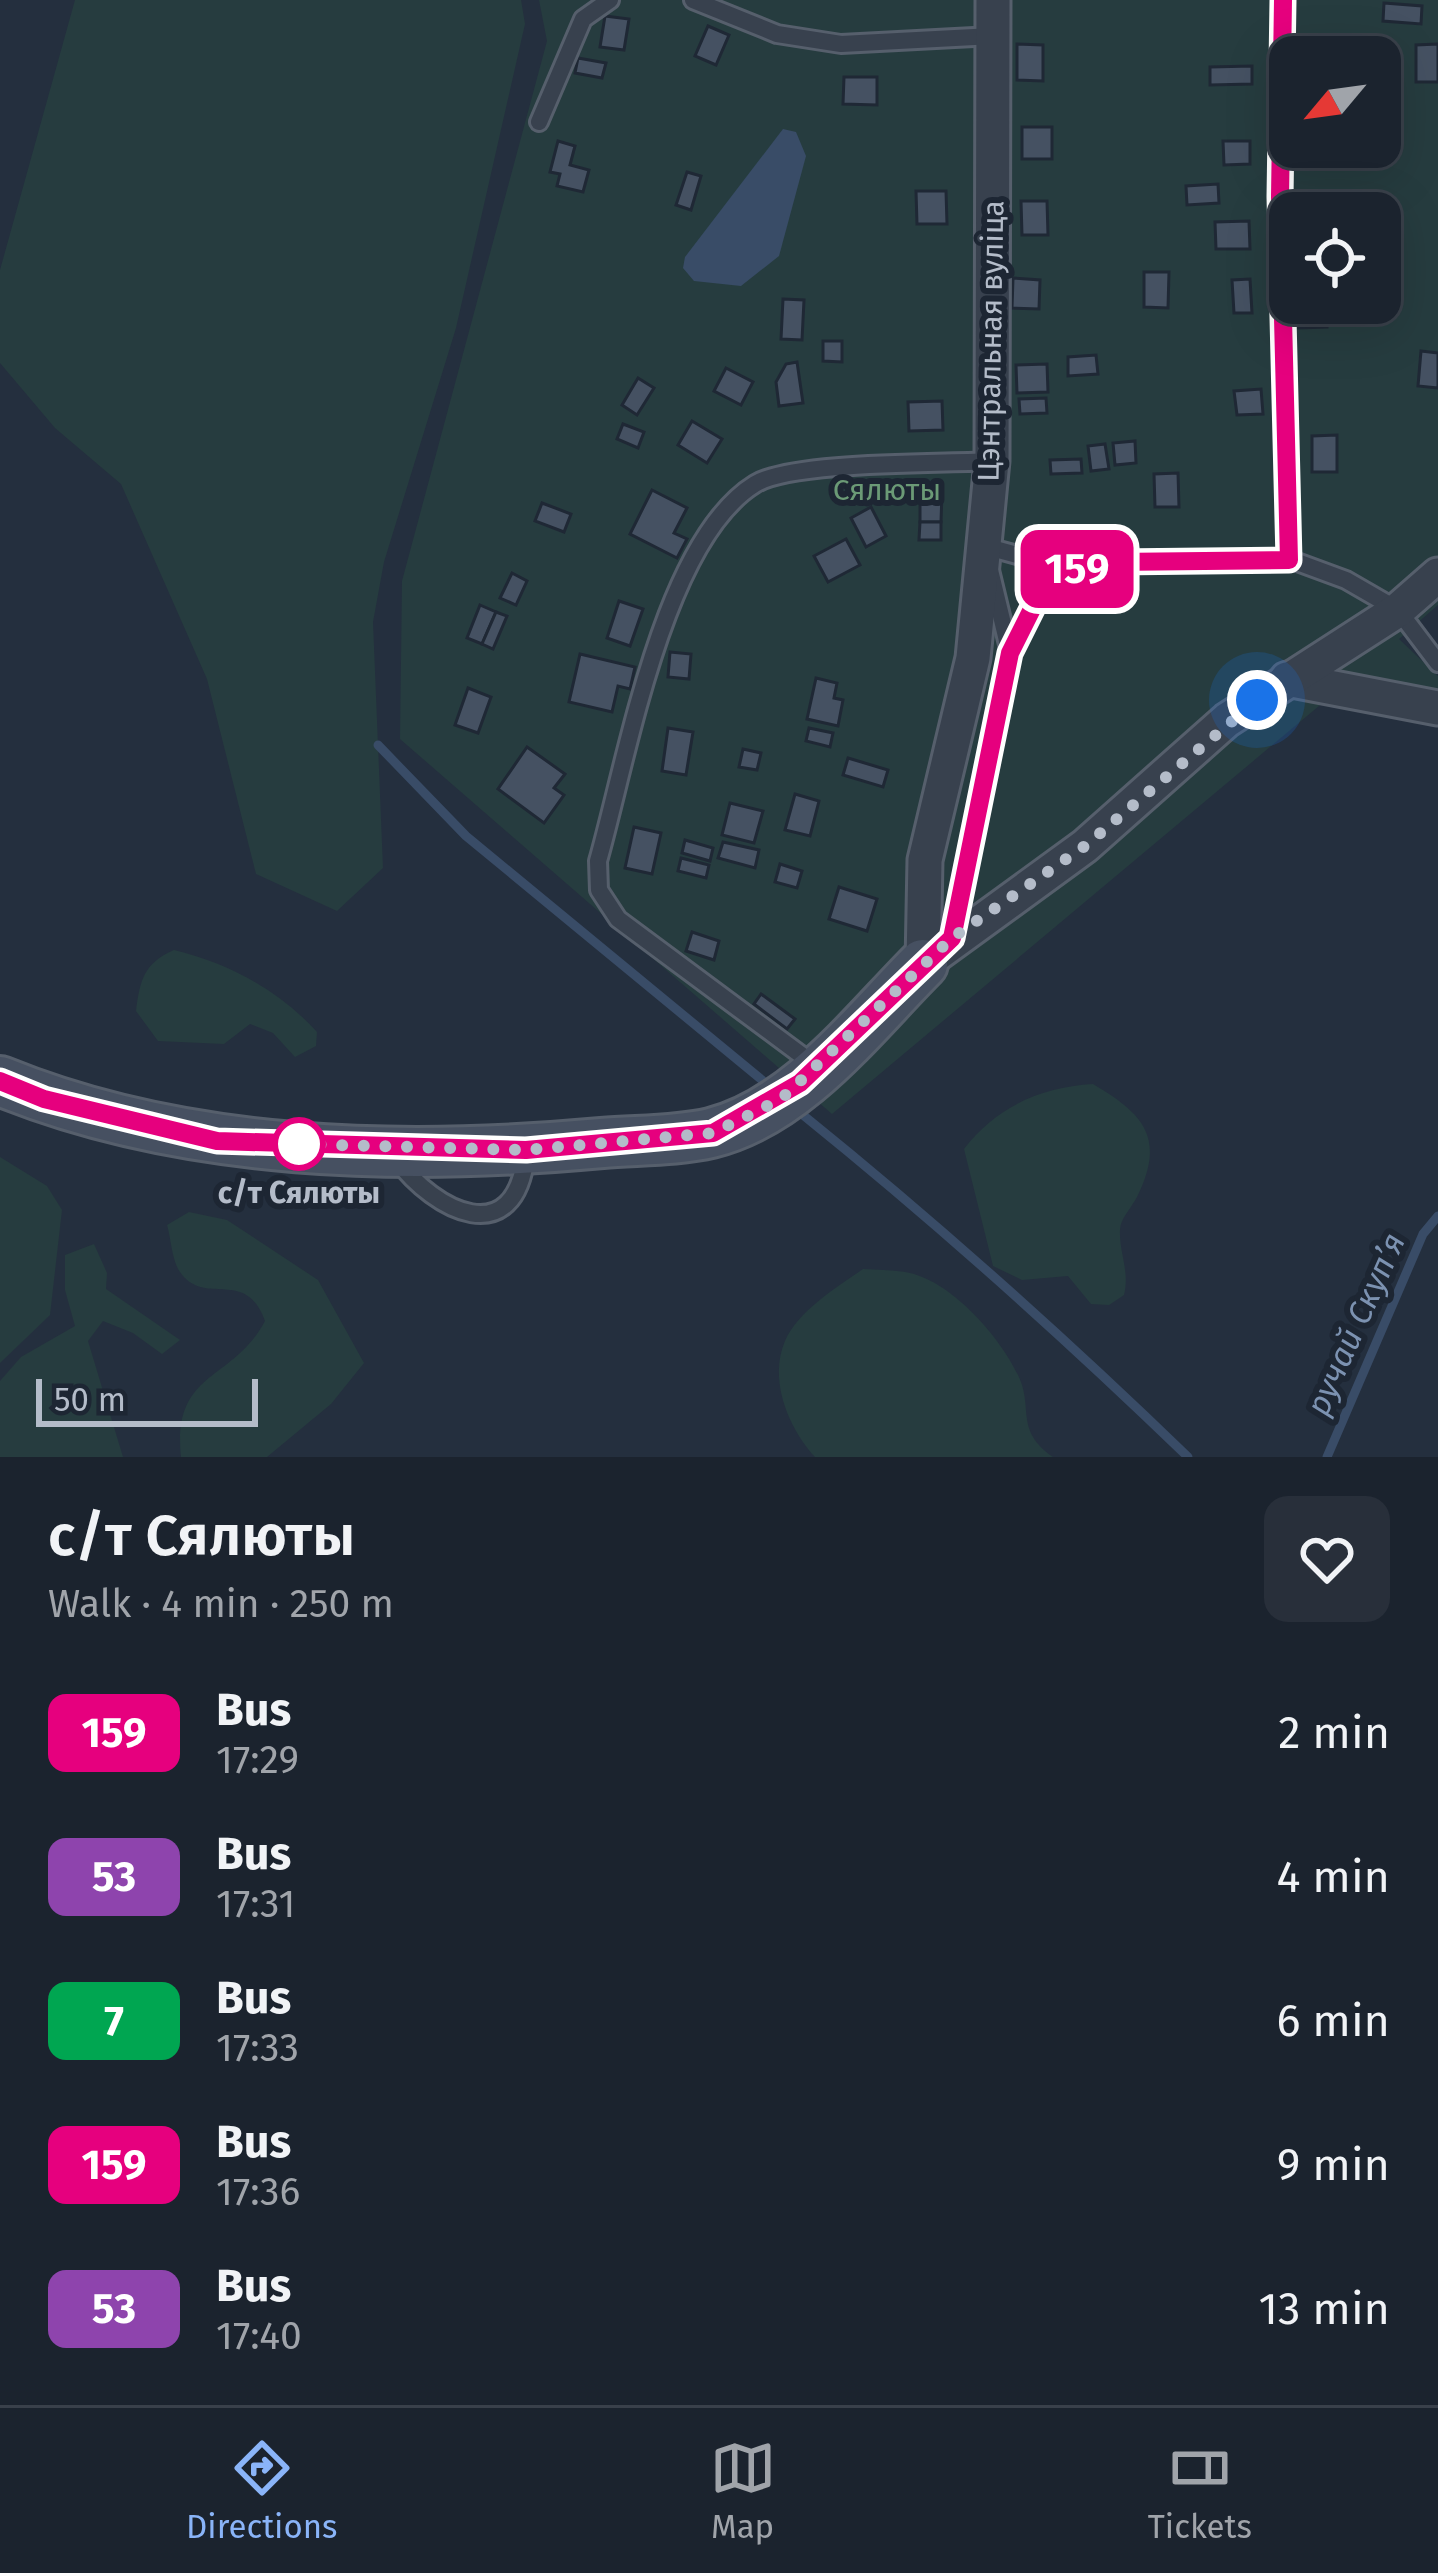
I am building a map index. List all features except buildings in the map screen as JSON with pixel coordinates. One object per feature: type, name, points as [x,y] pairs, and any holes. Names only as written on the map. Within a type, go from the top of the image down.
[{"type":"street","name":"Цэнтральная вуліца","points":[[938,951],[925,860],[974,658],[992,461],[994,0]]},
{"type":"street","points":[[0,1081],[44,1099],[217,1141],[526,1150],[713,1133],[781,1099],[938,951],[1085,846],[1227,720],[1398,610],[1438,575]]},
{"type":"street","points":[[1287,679],[1438,708]]},
{"type":"lane","points":[[539,122],[583,19],[610,0]]},
{"type":"lane","points":[[692,0],[777,34],[841,44],[993,36]]},
{"type":"lane","points":[[1283,0],[1280,197],[1289,560]]},
{"type":"lane","points":[[819,1068],[618,920],[599,890],[598,861],[669,609],[692,554],[756,483],[796,472],[992,461]]},
{"type":"lane","points":[[1010,653],[984,546],[1072,570],[1114,562],[1289,560],[1346,580],[1398,610],[1438,663]]},
{"type":"lane","points":[[938,951],[1010,653],[1034,605],[1072,570]]},
{"type":"lane","points":[[388,1148],[418,1189],[454,1213],[484,1214],[507,1204],[522,1186],[526,1150]]},
{"type":"green space","points":[[75,0],[521,0],[525,24],[456,328],[384,562],[373,622],[383,868],[337,911],[256,874],[207,679],[121,484],[55,428],[0,363],[0,270]]},
{"type":"green space","name":"Сялюты","points":[[539,0],[1438,0],[1438,605],[1399,639],[1438,676],[1438,702],[1350,680],[832,1114],[400,739],[402,581],[547,41]]},
{"type":"green space","points":[[174,950],[214,962],[269,991],[317,1032],[316,1046],[295,1057],[273,1033],[250,1024],[224,1044],[158,1041],[136,1011],[150,967]]},
{"type":"green space","points":[[1093,1084],[1137,1117],[1149,1143],[1146,1176],[1121,1226],[1124,1295],[1109,1305],[1091,1304],[1068,1276],[1022,1280],[993,1266],[964,1149],[990,1122],[1021,1102]]},
{"type":"green space","points":[[0,1157],[47,1186],[62,1210],[50,1315],[0,1363]]},
{"type":"green space","points":[[189,1212],[227,1220],[318,1280],[364,1363],[331,1404],[267,1457],[181,1457],[181,1429],[195,1392],[252,1341],[265,1321],[247,1295],[201,1287],[180,1272],[167,1225]]},
{"type":"green space","points":[[94,1244],[107,1273],[106,1289],[180,1340],[162,1354],[133,1333],[103,1321],[88,1341],[123,1457],[0,1457],[0,1381],[21,1357],[75,1326],[65,1290],[65,1255]]},
{"type":"green space","points":[[863,1269],[905,1272],[926,1279],[973,1314],[1010,1360],[1022,1387],[1029,1428],[1053,1457],[815,1457],[797,1433],[784,1403],[780,1356],[799,1320]]},
{"type":"water","points":[[783,129],[796,132],[806,156],[779,256],[741,286],[694,281],[683,268],[685,257]]},
{"type":"waterway","points":[[378,745],[466,836],[762,1080]]},
{"type":"waterway","points":[[803,1115],[1000,1282],[1188,1457]]},
{"type":"waterway","name":"ручай Скупʼя","points":[[1327,1457],[1423,1234],[1438,1216]]},
{"type":"bus line","name":"159","points":[[0,1081],[44,1099],[217,1141],[526,1150],[713,1133],[781,1099],[819,1068],[952,938],[1010,653],[1034,605],[1072,570],[1114,562],[1289,560],[1280,197],[1279,8],[1283,0]]},
{"type":"place","name":"с/т Сялюты","points":[[299,1144]]},
{"type":"route","points":[[299,1144],[526,1150],[713,1133],[781,1099],[952,938],[1085,846],[1227,720],[1257,700]]}]
